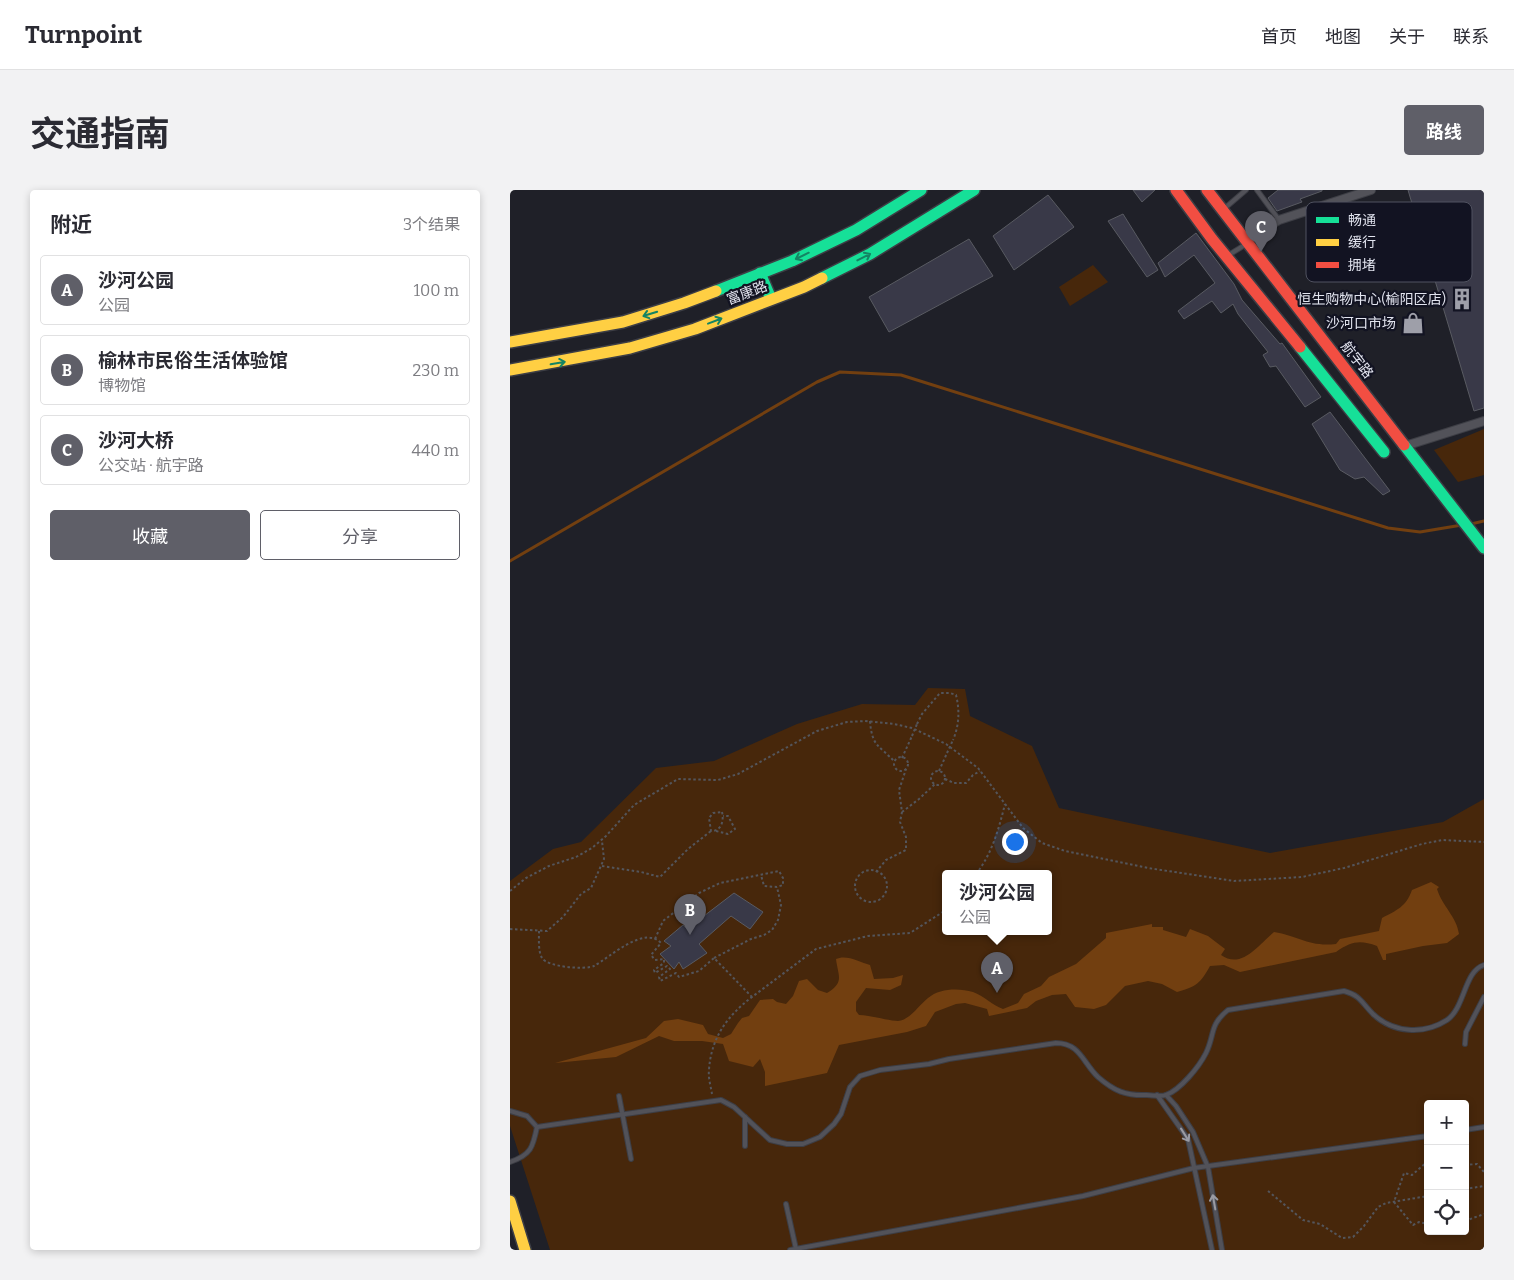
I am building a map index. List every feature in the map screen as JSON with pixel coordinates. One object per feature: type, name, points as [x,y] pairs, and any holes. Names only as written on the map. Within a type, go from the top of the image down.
[{"type":"main road","name":"富康路","points":[[510,342],[623,322],[684,303],[792,261],[856,230],[921,190]]},
{"type":"main road","name":"富康路","points":[[510,370],[630,348],[695,329],[804,287],[870,254],[974,190]]},
{"type":"main road","points":[[1176,190],[1226,256],[1384,452]]},
{"type":"main road","name":"航宇路","points":[[1207,190],[1484,548]]},
{"type":"main road","points":[[760,273],[772,299]]},
{"type":"main road","points":[[510,1201],[524,1250]]},
{"type":"street","points":[[1335,202],[1371,190]]},
{"type":"street","points":[[1264,229],[1280,220],[1306,211]]},
{"type":"street","points":[[1405,446],[1484,421]]},
{"type":"lane","points":[[1222,210],[1246,190]]},
{"type":"lane","points":[[1257,190],[1280,220]]},
{"type":"lane","points":[[1226,256],[1248,243],[1264,229]]},
{"type":"lane","points":[[537,1126],[721,1100],[734,1107],[770,1140],[787,1144],[803,1144],[820,1137],[834,1124],[840,1114],[850,1087],[860,1076],[880,1070],[1056,1043],[1065,1043],[1074,1048],[1097,1076],[1114,1089],[1130,1096],[1166,1095],[1192,1073],[1206,1053],[1219,1017],[1228,1010],[1344,991],[1356,995],[1374,1015],[1389,1026],[1402,1030],[1429,1029],[1449,1019],[1460,1003],[1473,972],[1484,964]]},
{"type":"lane","points":[[1465,1044],[1466,1032],[1484,997]]},
{"type":"lane","points":[[1157,1095],[1188,1139],[1212,1250]]},
{"type":"lane","points":[[1166,1095],[1193,1132],[1208,1167],[1222,1250]]},
{"type":"lane","points":[[619,1096],[631,1159]]},
{"type":"lane","points":[[510,1111],[527,1116],[537,1126]]},
{"type":"lane","points":[[745,1117],[745,1146]]},
{"type":"lane","points":[[510,1162],[520,1159],[528,1153],[535,1138],[537,1126]]},
{"type":"lane","points":[[1469,1129],[1484,1127]]},
{"type":"lane","points":[[790,1250],[1083,1196],[1194,1168],[1326,1148],[1424,1136]]},
{"type":"lane","points":[[786,1204],[796,1249]]},
{"type":"path","points":[[895,762],[902,758],[922,714],[940,693],[950,693],[956,696],[959,704],[958,728],[939,771],[934,772],[932,776],[934,784]]},
{"type":"path","points":[[870,721],[871,736],[876,744],[895,762],[895,767],[898,770],[906,769]]},
{"type":"path","points":[[510,891],[526,878],[550,866],[576,857],[592,848],[602,840],[634,805],[678,779],[718,780],[738,774],[817,731],[847,722],[870,721],[894,724],[912,728],[946,744],[980,771],[1023,828],[1042,843],[1065,851],[1148,868],[1234,881],[1302,877],[1344,868],[1422,844],[1442,840],[1484,842]]},
{"type":"path","points":[[876,872],[886,860],[906,850],[906,837],[900,822],[902,812],[899,790],[908,765],[907,761],[902,758]]},
{"type":"path","points":[[939,771],[943,773],[945,779],[954,783],[966,782],[980,771]]},
{"type":"path","points":[[902,812],[934,784],[941,784],[945,779]]},
{"type":"path","points":[[979,870],[986,862],[1005,804]]},
{"type":"path","points":[[711,831],[709,818],[713,813],[722,812],[724,820],[715,831]]},
{"type":"path","points":[[602,866],[660,877],[688,849],[711,831],[728,834],[735,829],[728,816],[723,816]]},
{"type":"path","points":[[510,928],[547,931],[563,917],[581,894],[592,888],[604,860],[602,840]]},
{"type":"path","points":[[655,939],[663,921],[699,893],[720,884],[779,871],[784,878],[784,885],[776,887],[764,886],[761,875]]},
{"type":"path","points":[[866,871],[876,872],[884,878],[887,888],[879,900],[864,901],[856,893],[855,883],[857,878],[866,871]]},
{"type":"path","points":[[539,931],[542,958],[547,962],[574,969],[588,969],[635,940],[655,939],[662,944],[650,955],[655,960],[664,959],[664,962],[654,970],[655,973],[667,966],[670,969],[659,977],[660,981],[676,973],[679,977],[699,971],[714,958],[751,938],[764,935],[772,930],[778,920],[781,906],[776,887]]},
{"type":"path","points":[[714,1102],[708,1072],[714,1044],[719,1030],[742,1005],[816,949],[868,936],[910,933],[942,913]]},
{"type":"path","points":[[714,958],[752,997]]},
{"type":"path","points":[[1469,1164],[1477,1164],[1484,1172]]},
{"type":"path","points":[[1394,1202],[1404,1172],[1412,1175],[1424,1165]]},
{"type":"path","points":[[1469,1188],[1484,1186]]},
{"type":"path","points":[[1268,1191],[1303,1220],[1320,1224],[1342,1238],[1353,1237],[1378,1207],[1424,1197]]},
{"type":"path","points":[[1394,1202],[1413,1225],[1419,1222],[1424,1223]]},
{"type":"path","points":[[1469,1220],[1484,1214]]},
{"type":"shaded area","points":[[1093,265],[1108,282],[1070,306],[1059,287]]},
{"type":"shaded area","points":[[1484,429],[1484,475],[1458,482],[1434,450]]},
{"type":"shaded area","points":[[928,688],[965,689],[970,716],[1032,746],[1059,808],[1270,853],[1443,822],[1484,799],[1484,1250],[550,1250],[510,1126],[510,881],[553,849],[581,842],[656,768],[714,761],[797,724],[862,704],[915,705]]},
{"type":"shaded area","points":[[1431,882],[1439,887],[1437,889],[1439,895],[1455,922],[1459,934],[1447,943],[1386,954],[1386,960],[1383,960],[1377,946],[1361,942],[1336,952],[1240,972],[1224,965],[1210,966],[1197,984],[1177,992],[1162,984],[1148,981],[1125,986],[1106,1005],[1094,1009],[1075,1007],[1066,994],[1052,995],[1036,1001],[1027,1008],[989,1016],[987,1009],[965,1003],[956,1004],[935,1012],[926,1026],[907,1032],[839,1045],[827,1073],[765,1086],[765,1072],[760,1059],[753,1067],[729,1061],[723,1044],[702,1041],[674,1041],[659,1036],[616,1057],[555,1063],[646,1038],[664,1021],[678,1019],[703,1025],[708,1034],[723,1038],[731,1034],[742,1018],[749,1016],[760,1000],[773,999],[786,1004],[793,996],[799,981],[807,979],[818,990],[827,993],[833,989],[839,978],[836,959],[844,957],[870,965],[874,979],[893,978],[903,975],[901,985],[890,990],[866,988],[856,1002],[856,1011],[859,1015],[894,1021],[902,1020],[933,995],[950,990],[973,992],[1003,1009],[1018,1003],[1024,994],[1041,986],[1049,977],[1076,964],[1106,938],[1106,933],[1152,924],[1152,927],[1163,927],[1163,930],[1186,937],[1190,929],[1208,936],[1225,949],[1221,955],[1229,959],[1236,959],[1250,954],[1274,932],[1311,943],[1336,944],[1340,939],[1379,931],[1382,918],[1404,904],[1412,890]]},
{"type":"building","points":[[1133,190],[1155,190],[1142,202]]},
{"type":"building","points":[[1278,190],[1322,191],[1300,199],[1302,202],[1277,211],[1268,198]]},
{"type":"building","points":[[1408,190],[1484,190],[1484,408],[1474,411],[1435,282],[1472,282],[1472,202],[1412,202]]},
{"type":"building","points":[[1048,195],[1074,227],[1014,270],[993,236]]},
{"type":"building","points":[[1123,214],[1158,270],[1147,277],[1108,221]]},
{"type":"building","points":[[1196,233],[1234,284],[1242,300],[1280,344],[1282,343],[1321,397],[1305,407],[1276,366],[1270,367],[1263,355],[1268,352],[1238,314],[1233,304],[1221,313],[1212,301],[1184,319],[1178,311],[1215,283],[1194,255],[1165,277],[1158,263]]},
{"type":"building","points":[[969,239],[993,276],[889,332],[869,297]]},
{"type":"building","points":[[1330,412],[1390,491],[1383,495],[1364,477],[1355,479],[1340,470],[1312,424]]},
{"type":"building","points":[[734,893],[763,912],[750,929],[731,916],[699,944],[707,953],[683,969],[679,962],[674,969],[660,954],[671,946],[664,941],[683,925],[687,929]]},
{"type":"waterway","points":[[510,561],[817,382],[840,372],[901,375],[1388,528],[1420,532],[1462,525]]},
{"type":"waterway","points":[[1471,524],[1484,521]]},
{"type":"traffic: fast","points":[[716,291],[792,261],[856,230],[921,190]]},
{"type":"traffic: fast","points":[[822,278],[870,254],[974,190]]},
{"type":"traffic: fast","points":[[760,273],[771,299]]},
{"type":"traffic: fast","points":[[1300,347],[1384,452]]},
{"type":"traffic: fast","points":[[1404,445],[1484,548]]},
{"type":"traffic: slow","points":[[510,370],[630,348],[695,329],[804,287],[822,278]]},
{"type":"traffic: slow","points":[[510,342],[623,322],[716,291]]},
{"type":"traffic: slow","points":[[510,1201],[525,1250]]},
{"type":"traffic: jam","points":[[1176,190],[1212,239],[1300,347]]},
{"type":"traffic: jam","points":[[1207,190],[1404,445]]},
{"type":"place","name":"沙河大桥","points":[[1261,252]]},
{"type":"place","name":"恒生购物中心(榆阳区店)","points":[[1462,299]]},
{"type":"place","name":"沙河口市场","points":[[1413,323]]},
{"type":"place","name":"榆林市民俗生活体验馆","points":[[690,935]]},
{"type":"place","name":"沙河公园","points":[[997,993]]}]
